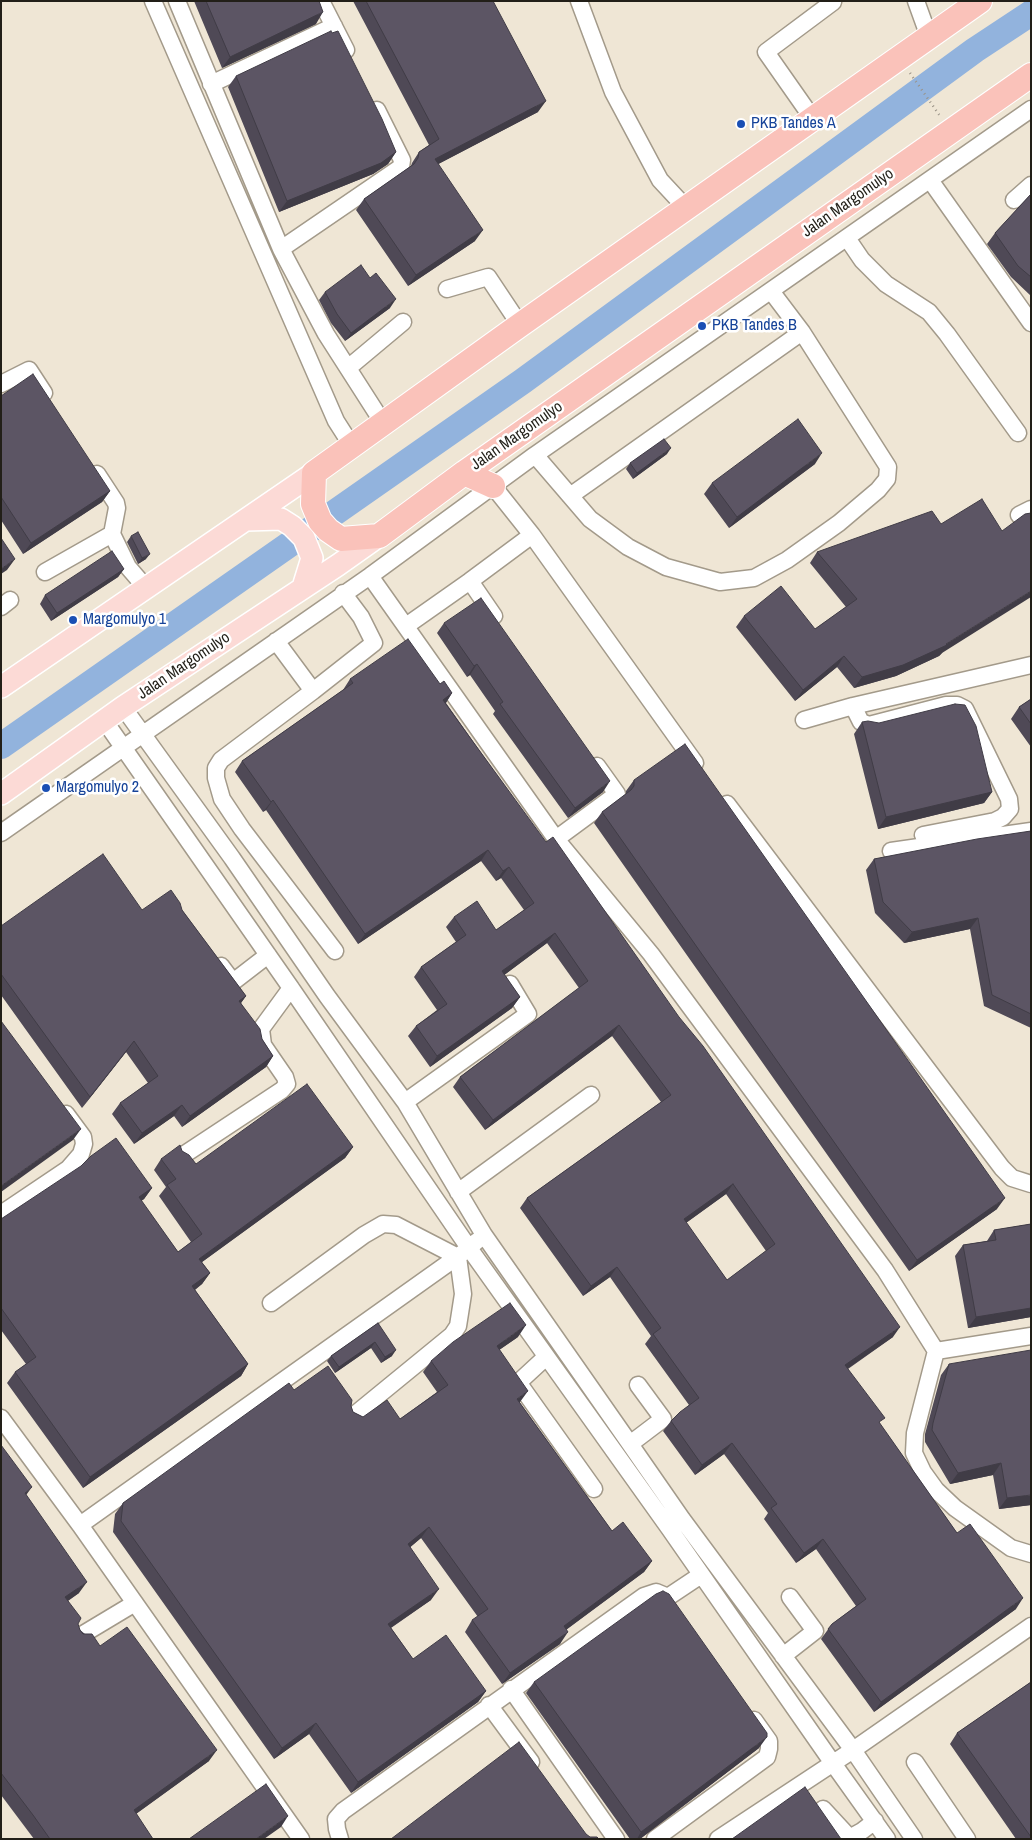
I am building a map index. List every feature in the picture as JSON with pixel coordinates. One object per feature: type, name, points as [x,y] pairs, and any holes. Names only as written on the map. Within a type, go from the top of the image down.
[{"type":"highway","points":[[378,536],[341,539],[328,530],[320,521],[313,504],[314,473],[520,325],[980,1]]},
{"type":"highway","name":"Jalan Margomulyo","points":[[378,536],[464,473],[1031,75]]},
{"type":"highway","points":[[464,473],[493,486]]},
{"type":"main road","points":[[1,687],[147,589],[314,473]]},
{"type":"main road","points":[[246,520],[281,519],[292,526],[304,538],[312,558],[303,587]]},
{"type":"main road","name":"Jalan Margomulyo","points":[[1,794],[104,720],[378,536]]},
{"type":"lane","points":[[153,1],[336,421],[352,446]]},
{"type":"lane","points":[[176,1],[281,249],[326,334],[383,423]]},
{"type":"lane","points":[[321,1],[355,68]]},
{"type":"lane","points":[[580,1],[613,92],[660,180],[687,209]]},
{"type":"lane","points":[[916,1],[929,37]]},
{"type":"lane","points":[[813,119],[766,52],[833,2]]},
{"type":"lane","points":[[211,84],[334,26]]},
{"type":"lane","points":[[281,249],[402,167],[402,160],[368,93]]},
{"type":"lane","points":[[1,833],[370,576],[535,455],[1031,108]]},
{"type":"lane","points":[[930,180],[1031,323]]},
{"type":"lane","points":[[1014,200],[1031,185]]},
{"type":"lane","points":[[847,238],[862,260],[886,284],[929,312],[1018,433]]},
{"type":"lane","points":[[447,289],[488,277],[520,325]]},
{"type":"lane","points":[[535,455],[590,519],[621,542],[666,567],[720,582],[754,578],[787,560],[839,523],[878,490],[887,478],[888,467],[802,332],[771,291]]},
{"type":"lane","points":[[348,368],[403,322]]},
{"type":"lane","points":[[570,496],[802,332]]},
{"type":"lane","points":[[1,384],[29,370],[51,403]]},
{"type":"lane","points":[[89,461],[116,503],[117,508],[112,534],[128,567],[147,589]]},
{"type":"lane","points":[[493,486],[532,535],[702,772]]},
{"type":"lane","points":[[45,572],[112,534]]},
{"type":"lane","points":[[406,626],[532,535]]},
{"type":"lane","points":[[370,576],[556,839],[651,954],[885,1270],[936,1351],[915,1433],[914,1453],[923,1472],[936,1490],[955,1508],[1011,1548],[1031,1554]]},
{"type":"lane","points":[[470,581],[504,630]]},
{"type":"lane","points":[[335,951],[222,799],[216,778],[216,768],[220,760],[374,644],[361,617],[343,594]]},
{"type":"lane","points":[[276,641],[313,691]]},
{"type":"lane","points":[[804,720],[853,706],[1031,665]]},
{"type":"lane","points":[[853,706],[861,722],[869,725],[946,705],[957,705],[964,709],[1009,800],[1010,809],[1003,817],[995,821],[923,835]]},
{"type":"lane","points":[[123,707],[327,996],[405,1102],[484,1235],[630,1444],[676,1523],[701,1575],[887,1839]]},
{"type":"lane","points":[[104,720],[291,988],[463,1252],[783,1656],[853,1750],[914,1839]]},
{"type":"lane","points":[[556,839],[617,794],[589,753]]},
{"type":"lane","points":[[720,796],[1002,1168],[1012,1178],[1031,1184]]},
{"type":"lane","points":[[891,851],[1031,831]]},
{"type":"lane","points":[[246,879],[268,863]]},
{"type":"lane","points":[[210,952],[233,982],[268,955]]},
{"type":"lane","points":[[405,1102],[528,1014],[510,984]]},
{"type":"lane","points":[[182,1156],[282,1090],[287,1084],[286,1077],[263,1045],[261,1029],[291,988]]},
{"type":"lane","points":[[458,1192],[591,1095]]},
{"type":"lane","points":[[1,1214],[68,1169],[81,1154],[84,1144],[82,1136],[59,1105]]},
{"type":"lane","points":[[271,1303],[364,1235],[383,1224],[396,1225],[463,1252]]},
{"type":"lane","points":[[80,1525],[463,1252],[484,1235]]},
{"type":"lane","points":[[353,1416],[452,1335],[458,1326],[463,1294],[463,1252]]},
{"type":"lane","points":[[936,1351],[1031,1336]]},
{"type":"lane","points":[[546,1357],[520,1381],[520,1385],[594,1489]]},
{"type":"lane","points":[[630,1444],[663,1419],[638,1385]]},
{"type":"lane","points":[[1,1418],[80,1525],[301,1839]]},
{"type":"lane","points":[[668,1597],[701,1575]]},
{"type":"lane","points":[[340,1839],[336,1819],[342,1811],[644,1596],[656,1592],[668,1597],[679,1613]]},
{"type":"lane","points":[[783,1656],[815,1631],[790,1598]]},
{"type":"lane","points":[[80,1636],[135,1603]]},
{"type":"lane","points":[[718,1839],[832,1762],[853,1750],[1031,1626]]},
{"type":"lane","points":[[512,1689],[616,1839]]},
{"type":"lane","points":[[490,1705],[540,1776]]},
{"type":"lane","points":[[656,1839],[767,1757],[769,1740],[746,1709]]},
{"type":"lane","points":[[915,1762],[967,1839]]},
{"type":"lane","points":[[823,1809],[851,1837],[875,1821]]},
{"type":"path","points":[[917,83],[934,108]]},
{"type":"building","points":[[206,1],[319,1],[323,12],[230,57]]},
{"type":"building","points":[[366,1],[493,1],[546,101],[435,159],[483,230],[416,275],[364,199],[414,164],[419,152],[439,139]]},
{"type":"building","points":[[331,31],[332,33],[338,31],[382,119],[396,152],[381,163],[287,201],[236,76]]},
{"type":"building","points":[[1031,194],[1031,277],[1018,266],[995,233]]},
{"type":"building","points":[[361,265],[370,278],[376,273],[396,299],[351,333],[337,314],[325,292]]},
{"type":"building","points":[[33,374],[110,491],[31,543],[1,497],[1,396]]},
{"type":"building","points":[[798,419],[822,453],[737,517],[712,483]]},
{"type":"building","points":[[664,439],[671,448],[637,473],[630,463]]},
{"type":"building","points":[[982,499],[1002,531],[1025,514],[1031,513],[1031,591],[947,645],[903,665],[862,677],[844,656],[803,690],[744,616],[781,586],[815,629],[857,599],[817,552],[932,511],[941,524]]},
{"type":"building","points":[[138,532],[150,554],[142,558],[131,536]]},
{"type":"building","points":[[1,538],[15,559],[1,569]]},
{"type":"building","points":[[112,551],[124,569],[57,613],[45,595]]},
{"type":"building","points":[[481,598],[610,781],[575,808],[500,704],[503,702],[477,664],[474,666],[444,623]]},
{"type":"building","points":[[408,639],[440,684],[444,681],[452,693],[443,700],[546,842],[553,837],[679,1017],[703,1046],[900,1327],[845,1365],[885,1418],[879,1422],[957,1533],[970,1524],[1023,1598],[881,1702],[828,1629],[866,1599],[823,1539],[804,1553],[771,1508],[777,1504],[732,1443],[702,1465],[671,1421],[699,1398],[653,1334],[661,1328],[617,1267],[591,1286],[527,1198],[671,1095],[619,1025],[493,1120],[460,1077],[588,981],[555,933],[502,971],[520,997],[437,1056],[416,1026],[447,1004],[421,967],[466,935],[454,917],[477,901],[496,930],[534,903],[509,867],[503,871],[488,850],[365,934],[273,800],[271,802],[242,761],[353,683],[350,679]],"holes":[[[733,1184],[775,1244],[727,1280],[684,1219]]]},
{"type":"building","points":[[1031,699],[1031,724],[1019,707]]},
{"type":"building","points":[[955,704],[965,705],[976,726],[992,792],[886,817],[862,722],[879,723]]},
{"type":"building","points":[[685,744],[1005,1198],[917,1260],[602,812],[631,790],[634,786],[634,780]]},
{"type":"building","points":[[1031,831],[1031,1014],[992,995],[978,918],[912,932],[883,902],[874,859],[977,839]]},
{"type":"building","points":[[103,854],[142,910],[171,890],[180,903],[182,910],[246,996],[239,1001],[260,1029],[262,1039],[273,1056],[190,1116],[182,1105],[142,1133],[120,1103],[158,1076],[134,1041],[90,1097],[1,974],[1,926]]},
{"type":"building","points":[[1,1021],[81,1129],[1,1186]]},
{"type":"building","points":[[307,1084],[353,1147],[199,1259],[210,1273],[192,1286],[248,1364],[90,1477],[15,1372],[36,1357],[1,1308],[1,1219],[81,1166],[91,1156],[116,1138],[152,1188],[139,1197],[178,1252],[202,1234],[167,1185],[176,1179],[161,1159],[180,1145],[182,1151],[189,1155],[196,1164]]},
{"type":"building","points":[[1031,1224],[1031,1308],[976,1317],[963,1245],[996,1240],[994,1230]]},
{"type":"building","points":[[510,1303],[526,1325],[497,1346],[528,1391],[517,1399],[612,1531],[623,1522],[652,1561],[564,1626],[568,1632],[510,1673],[472,1620],[488,1609],[429,1527],[408,1544],[439,1589],[388,1624],[413,1659],[446,1635],[486,1691],[358,1782],[316,1723],[282,1748],[121,1521],[123,1503],[289,1383],[294,1390],[328,1366],[352,1400],[353,1412],[363,1417],[387,1400],[400,1419],[448,1385],[431,1361],[453,1342]]},
{"type":"building","points":[[378,1323],[396,1350],[385,1357],[375,1342],[339,1367],[331,1356]]},
{"type":"building","points":[[1031,1350],[1031,1495],[1007,1498],[1001,1463],[958,1473],[932,1430],[933,1423],[949,1364]]},
{"type":"building","points":[[1,1445],[32,1487],[25,1493],[87,1582],[65,1597],[81,1618],[78,1624],[80,1630],[83,1634],[92,1634],[100,1646],[127,1627],[217,1750],[134,1810],[153,1839],[50,1839],[1,1773]]},
{"type":"building","points":[[663,1591],[669,1594],[767,1733],[767,1737],[641,1832],[534,1682],[656,1594]]},
{"type":"building","points":[[1031,1682],[1031,1837],[957,1733]]},
{"type":"building","points":[[519,1742],[586,1834],[599,1839],[391,1839]]},
{"type":"building","points":[[266,1784],[288,1816],[256,1839],[189,1839]]},
{"type":"building","points":[[805,1787],[841,1839],[732,1839]]},
{"type":"waterway","points":[[1,746],[523,381],[975,50],[1031,13]]},
{"type":"place","name":"PKB Tandes A","points":[[741,124]]},
{"type":"place","name":"PKB Tandes B","points":[[702,326]]},
{"type":"place","name":"Margomulyo 1","points":[[73,620]]},
{"type":"place","name":"Margomulyo 2","points":[[46,788]]}]
